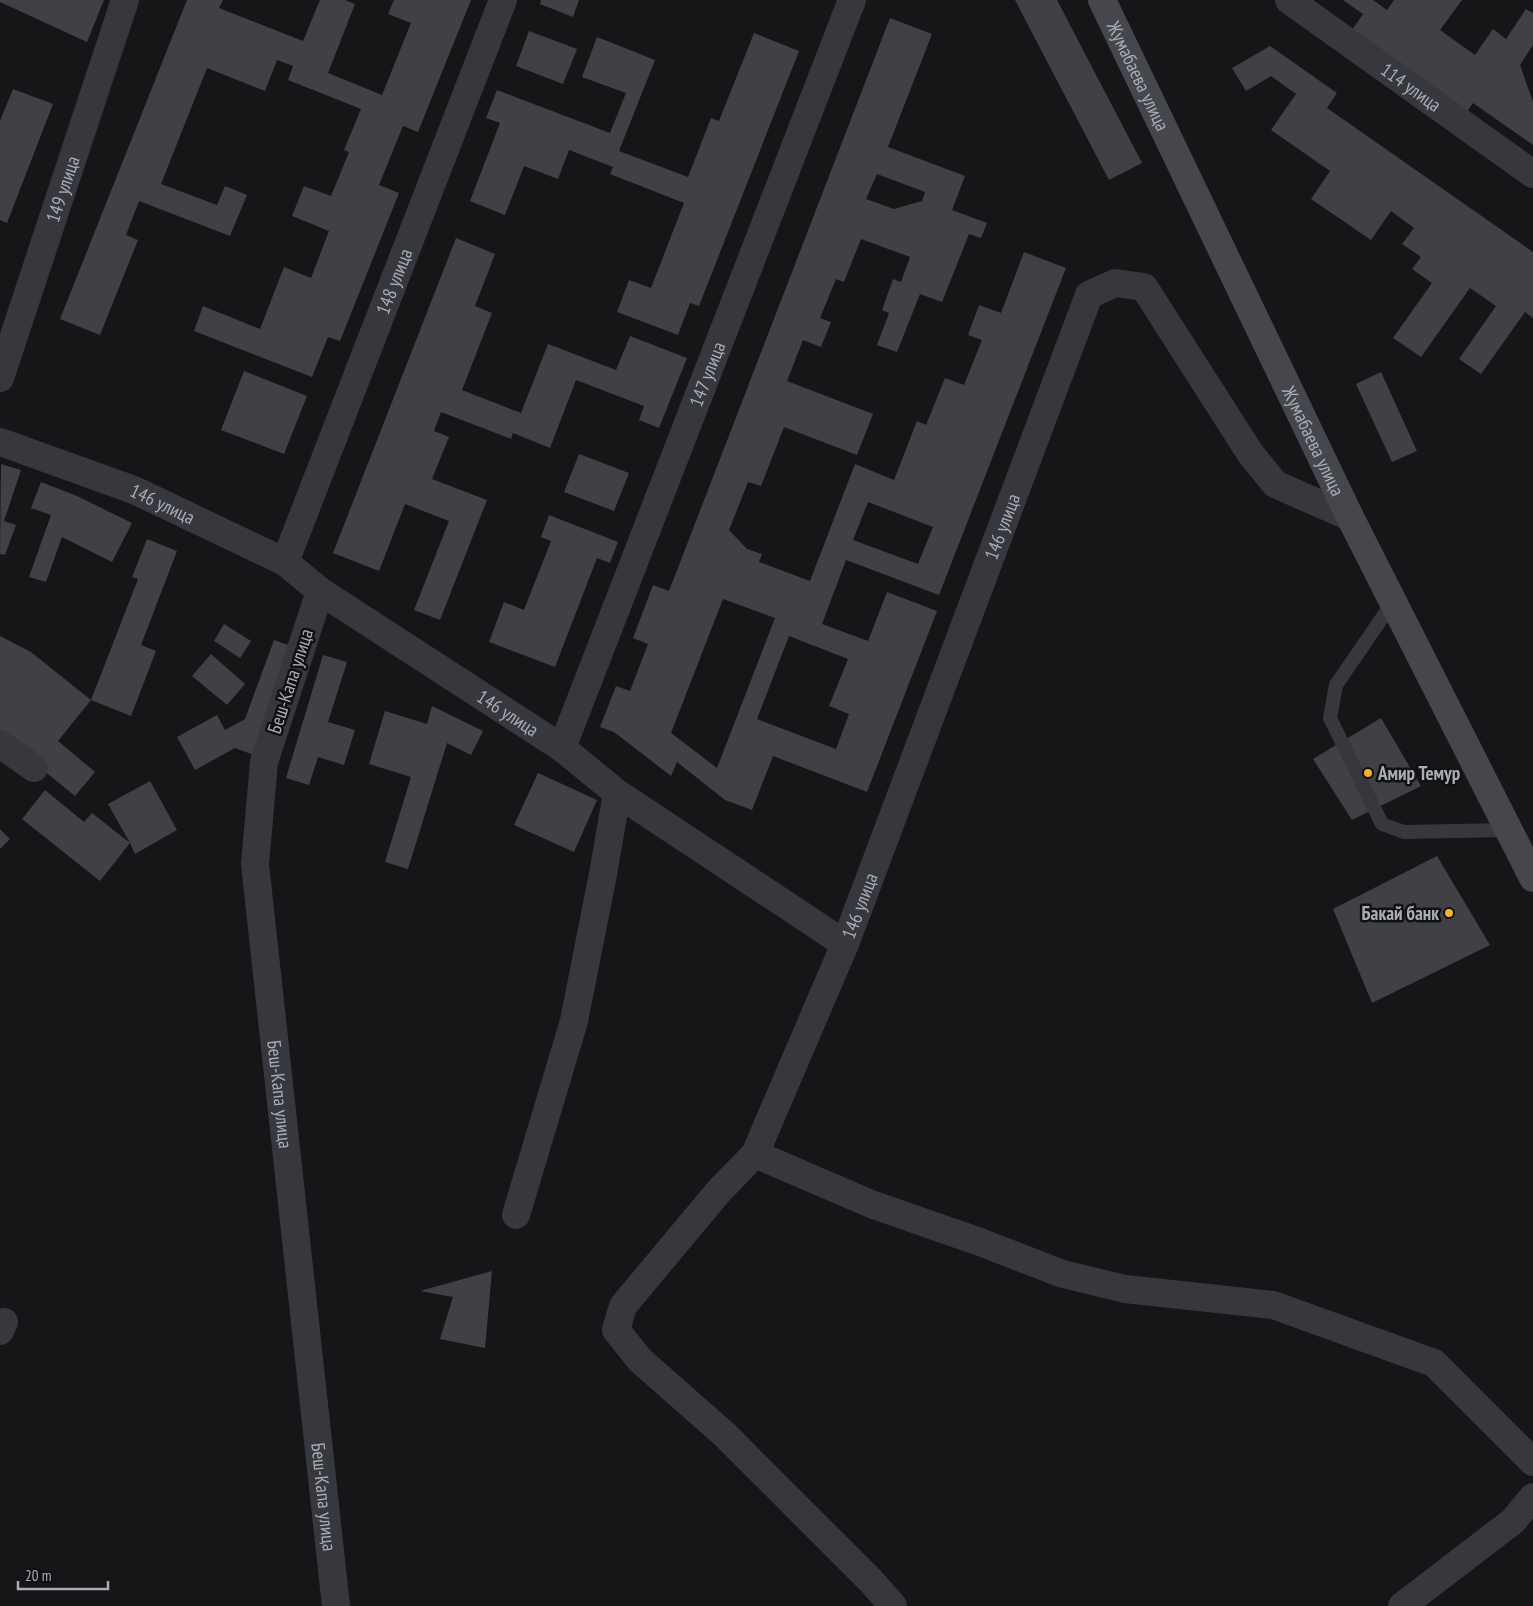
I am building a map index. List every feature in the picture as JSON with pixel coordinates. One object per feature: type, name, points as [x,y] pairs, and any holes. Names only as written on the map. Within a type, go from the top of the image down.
[{"type":"street","name":"149 улица","points":[[0,378],[125,0]]},
{"type":"street","name":"148 улица","points":[[284,562],[503,0]]},
{"type":"street","name":"147 улица","points":[[562,748],[852,0]]},
{"type":"street","name":"Жумабаева улица","points":[[1102,0],[1350,517],[1533,878]]},
{"type":"street","name":"114 улица","points":[[1288,0],[1533,174]]},
{"type":"street","name":"146 улица","points":[[0,442],[134,490],[284,562],[320,591],[562,748],[617,793],[845,944],[1088,295],[1115,283],[1144,287],[1250,453],[1275,484],[1350,517]]},
{"type":"street","name":"Беш-Капа улица","points":[[320,591],[264,762],[255,864],[336,1606]]},
{"type":"street","points":[[0,744],[34,768]]},
{"type":"street","points":[[516,1215],[574,1021],[617,793]]},
{"type":"street","points":[[845,944],[755,1154],[719,1191],[623,1306],[616,1330],[640,1360],[724,1434],[871,1580],[893,1606]]},
{"type":"street","points":[[755,1154],[871,1204],[980,1242],[1063,1274],[1125,1289],[1273,1306],[1434,1363],[1533,1462]]},
{"type":"street","points":[[1402,1606],[1512,1521],[1533,1497]]},
{"type":"lane","points":[[1393,602],[1336,685],[1330,718],[1382,824],[1404,832],[1508,830]]},
{"type":"building","points":[[0,0],[104,0],[87,42],[0,2]]},
{"type":"building","points":[[187,0],[223,0],[219,8],[303,41],[320,0],[345,0],[355,4],[328,73],[382,95],[411,23],[388,14],[394,0],[471,0],[418,132],[403,126],[379,185],[399,193],[340,341],[328,337],[312,377],[194,331],[203,306],[260,329],[284,267],[311,278],[329,231],[292,216],[304,186],[331,196],[349,152],[344,150],[361,109],[288,80],[293,66],[277,60],[265,91],[207,68],[161,184],[217,205],[225,186],[247,195],[230,236],[139,201],[126,235],[138,240],[100,335],[60,319]]},
{"type":"building","points":[[541,0],[579,0],[573,17],[540,4]]},
{"type":"building","points":[[1015,0],[1057,0],[1142,163],[1109,180]]},
{"type":"building","points":[[1343,0],[1373,0],[1387,10],[1394,0],[1462,0],[1440,30],[1475,55],[1493,29],[1506,39],[1526,9],[1533,13],[1533,45],[1520,65],[1533,102],[1533,145],[1473,103],[1466,113],[1350,33],[1363,14]]},
{"type":"building","points":[[890,18],[932,34],[888,147],[965,176],[952,210],[987,223],[981,238],[969,234],[942,302],[920,294],[897,352],[877,345],[889,313],[882,310],[893,279],[901,282],[910,257],[861,239],[844,282],[836,279],[820,318],[831,322],[821,347],[803,340],[787,381],[873,414],[857,455],[784,427],[761,486],[748,482],[729,530],[747,549],[762,554],[759,562],[810,581],[855,464],[894,480],[917,421],[926,425],[945,378],[964,385],[982,340],[968,335],[979,305],[1001,313],[1024,252],[1066,268],[939,595],[846,560],[822,624],[868,641],[887,592],[937,611],[867,792],[773,756],[752,810],[725,800],[677,762],[671,776],[614,732],[600,727],[616,686],[630,691],[648,644],[633,638],[653,585],[669,591]],"holes":[[[877,174],[925,192],[922,201],[894,209],[866,199]],[[868,502],[933,527],[918,564],[853,540]],[[723,599],[775,618],[717,768],[671,733]],[[789,636],[848,659],[829,706],[849,714],[836,749],[757,719]]]},
{"type":"building","points":[[529,31],[577,49],[563,84],[516,66]]},
{"type":"building","points":[[754,33],[799,51],[699,306],[690,303],[678,335],[617,312],[629,280],[651,288],[684,203],[610,174],[613,167],[569,150],[558,179],[524,166],[505,215],[470,201],[500,123],[486,118],[497,90],[610,133],[626,93],[582,77],[597,37],[655,60],[619,151],[688,177],[711,118],[719,121]]},
{"type":"building","points":[[1270,46],[1337,93],[1327,108],[1533,252],[1533,318],[1525,312],[1481,374],[1459,359],[1496,306],[1470,288],[1421,357],[1393,338],[1432,283],[1412,269],[1421,257],[1402,244],[1414,228],[1391,211],[1371,240],[1311,199],[1330,171],[1271,130],[1296,94],[1271,76],[1246,91],[1232,68]]},
{"type":"building","points":[[13,89],[53,104],[7,223],[0,220],[0,121]]},
{"type":"building","points":[[456,238],[495,254],[475,306],[492,313],[462,390],[521,413],[548,344],[616,370],[630,336],[687,358],[659,428],[639,420],[644,406],[576,380],[550,448],[513,433],[511,439],[441,412],[434,431],[449,437],[432,479],[487,500],[440,620],[414,610],[449,521],[405,504],[379,571],[333,553]]},
{"type":"building","points":[[244,371],[307,396],[284,454],[221,430]]},
{"type":"building","points":[[1381,372],[1417,451],[1392,462],[1356,384]]},
{"type":"building","points":[[579,454],[629,473],[614,511],[564,492]]},
{"type":"building","points":[[1,464],[21,470],[4,521],[16,525],[5,555],[0,554]]},
{"type":"building","points":[[41,482],[77,496],[132,523],[112,562],[62,537],[46,582],[29,577],[51,515],[31,508]]},
{"type":"building","points":[[549,515],[618,542],[610,563],[597,558],[555,667],[489,642],[504,602],[524,610],[551,541],[541,537]]},
{"type":"building","points":[[147,539],[177,551],[141,645],[156,651],[131,716],[91,700],[138,579],[132,577]]},
{"type":"building","points":[[224,624],[251,641],[240,658],[214,641]]},
{"type":"building","points":[[0,636],[31,652],[91,700],[58,741],[95,772],[75,796],[0,735]]},
{"type":"building","points":[[274,640],[297,648],[257,756],[235,748],[195,770],[177,737],[217,715],[225,730],[245,719]]},
{"type":"building","points":[[211,654],[245,684],[227,705],[192,676]]},
{"type":"building","points":[[323,655],[347,662],[328,722],[355,730],[344,765],[318,757],[309,785],[286,778]]},
{"type":"building","points":[[432,706],[483,731],[471,755],[447,743],[408,869],[385,862],[411,777],[369,764],[385,711],[427,724]]},
{"type":"building","name":"Амир Темур","points":[[1381,718],[1421,786],[1352,820],[1313,759]]},
{"type":"building","points":[[538,773],[597,800],[574,852],[514,825]]},
{"type":"building","points":[[150,781],[177,830],[135,854],[108,804]]},
{"type":"building","points":[[45,790],[84,822],[92,813],[130,843],[100,881],[22,819]]},
{"type":"building","points":[[0,829],[10,839],[0,849]]},
{"type":"building","points":[[1437,856],[1490,945],[1372,1003],[1333,909]]},
{"type":"building","points":[[492,1271],[485,1348],[440,1339],[453,1297],[420,1291]]},
{"type":"place","name":"Амир Темур","points":[[1368,773]]},
{"type":"place","name":"Бакай банк","points":[[1449,913]]}]
